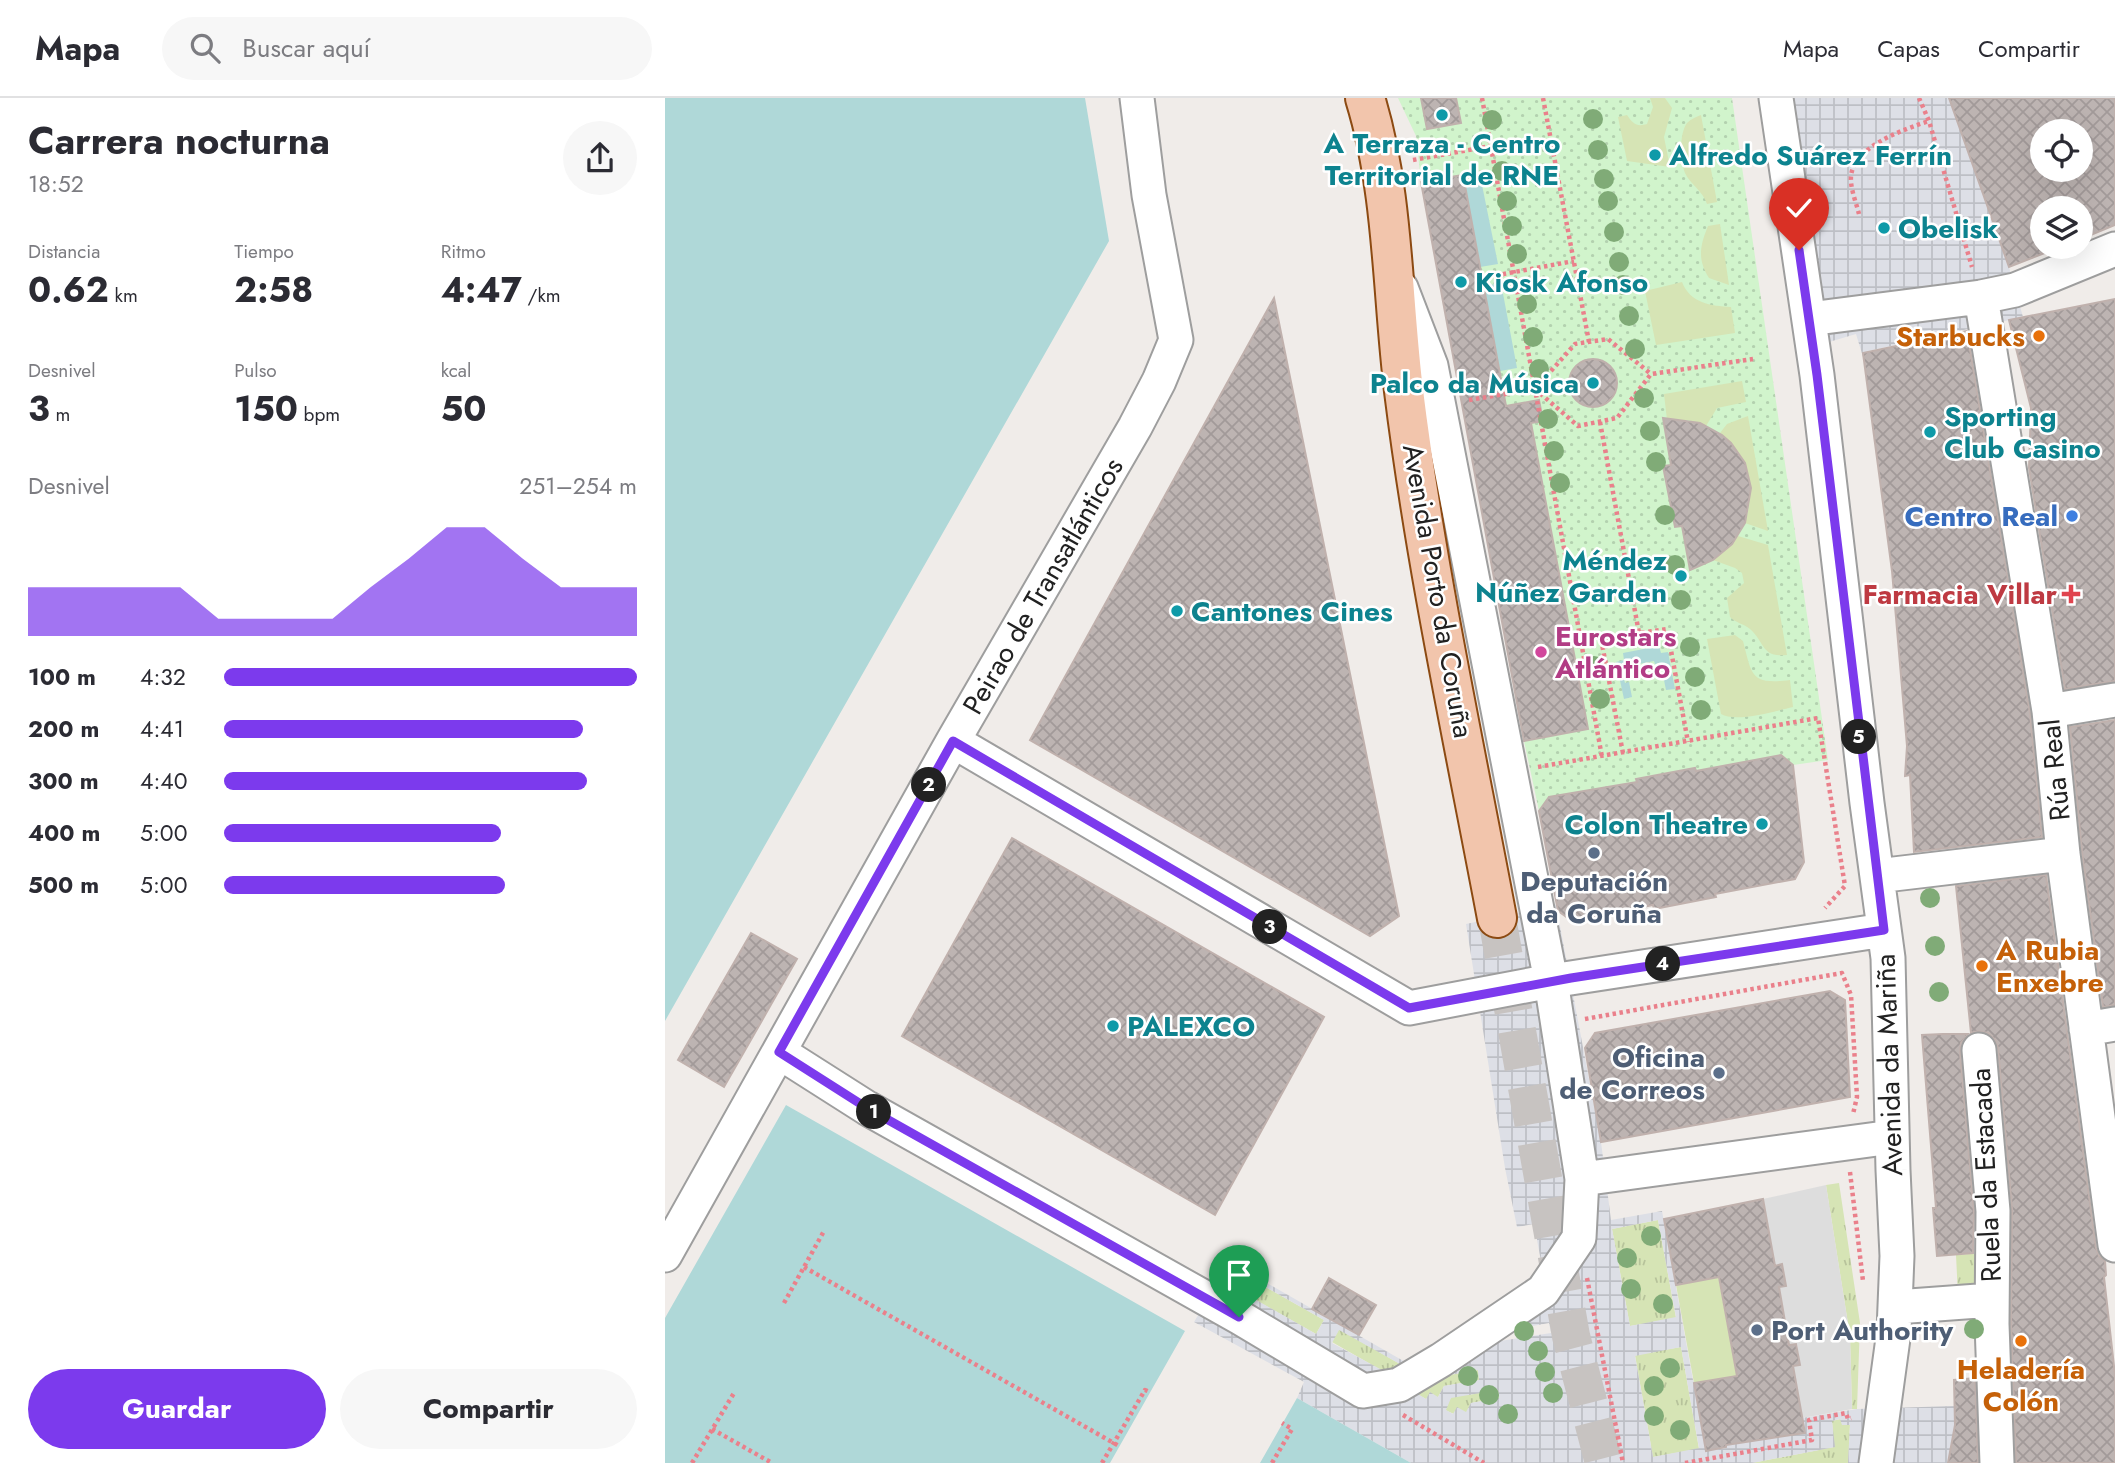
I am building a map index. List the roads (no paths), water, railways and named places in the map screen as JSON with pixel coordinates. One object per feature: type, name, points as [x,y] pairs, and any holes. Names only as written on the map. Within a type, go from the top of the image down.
[{"type":"main road","name":"Avenida Porto da Coruña","points":[[1365,98],[1375,130],[1381,165],[1404,391],[1422,518],[1497,918]]},
{"type":"street","name":"Avenida da Mariña","points":[[1776,98],[1817,375],[1888,958],[1897,1256],[1896,1307],[1876,1463]]},
{"type":"street","name":"Peirao de Transatlánticos","points":[[665,1255],[953,741],[1135,427],[1159,381],[1176,340],[1149,195],[1137,102]]},
{"type":"street","points":[[1808,319],[1981,297],[2015,290],[2115,249]]},
{"type":"street","name":"Avenida Porto da Coruña","points":[[779,1052],[867,1108],[1239,1317],[1363,1391],[1399,1385],[1543,1291],[1579,1238],[1582,1179],[1551,981],[1535,910],[1431,366],[1391,263]]},
{"type":"street","name":"Rúa Real","points":[[1981,297],[2049,711],[2063,854],[2101,1027],[2115,1245]]},
{"type":"street","points":[[2049,711],[2115,700]]},
{"type":"street","points":[[953,741],[1409,1008],[1551,981],[1884,930]]},
{"type":"street","points":[[1877,876],[2063,854]]},
{"type":"street","name":"Ruela da Estacada","points":[[1979,1050],[1993,1211],[1992,1300],[1997,1463]]},
{"type":"street","points":[[1582,1179],[1892,1137]]},
{"type":"street","name":"Ruela da Estacada","points":[[1896,1307],[1992,1300]]},
{"type":"water","points":[[665,98],[1085,98],[1109,241],[665,1021]]},
{"type":"water","points":[[1481,180],[1498,264],[1480,267],[1464,183]]},
{"type":"water","points":[[1501,283],[1517,368],[1500,371],[1484,286]]},
{"type":"water","points":[[1659,646],[1661,653],[1668,652],[1675,689],[1666,690],[1663,675],[1668,674],[1661,663],[1655,664],[1654,661],[1633,665],[1633,668],[1627,669],[1628,674],[1623,676],[1625,683],[1629,682],[1632,697],[1624,699],[1616,662],[1624,660],[1623,653]]},
{"type":"water","points":[[786,1105],[1185,1331],[1110,1463],[665,1463],[665,1318]]},
{"type":"water","points":[[1297,1398],[1411,1463],[1260,1463]]},
{"type":"tunnel","points":[[1497,918],[1571,1336],[1604,1463]]},
{"type":"place","name":"A Terraza - Centro Territorial de RNE","points":[[1442,115]]},
{"type":"place","name":"Alfredo Suárez Ferrín","points":[[1655,155]]},
{"type":"place","name":"Obelisk","points":[[1884,228]]},
{"type":"place","name":"Kiosk Afonso","points":[[1461,282]]},
{"type":"place","name":"Starbucks","points":[[2039,336]]},
{"type":"place","name":"Palco da Música","points":[[1593,383]]},
{"type":"place","name":"Sporting Club Casino","points":[[1930,432]]},
{"type":"place","name":"Centro Real","points":[[2072,516]]},
{"type":"place","name":"Méndez Núñez Garden","points":[[1681,576]]},
{"type":"place","name":"Farmacia Villar","points":[[2071,594]]},
{"type":"place","name":"Cantones Cines","points":[[1177,611]]},
{"type":"place","name":"Eurostars Atlántico","points":[[1541,652]]},
{"type":"place","name":"Colon Theatre","points":[[1762,824]]},
{"type":"place","name":"Deputación da Coruña","points":[[1594,853]]},
{"type":"place","name":"A Rubia Enxebre","points":[[1982,966]]},
{"type":"place","name":"PALEXCO","points":[[1113,1026]]},
{"type":"place","name":"Oficina de Correos","points":[[1719,1073]]},
{"type":"place","name":"Port Authority","points":[[1757,1330]]},
{"type":"place","name":"Heladería Colón","points":[[2021,1341]]}]
